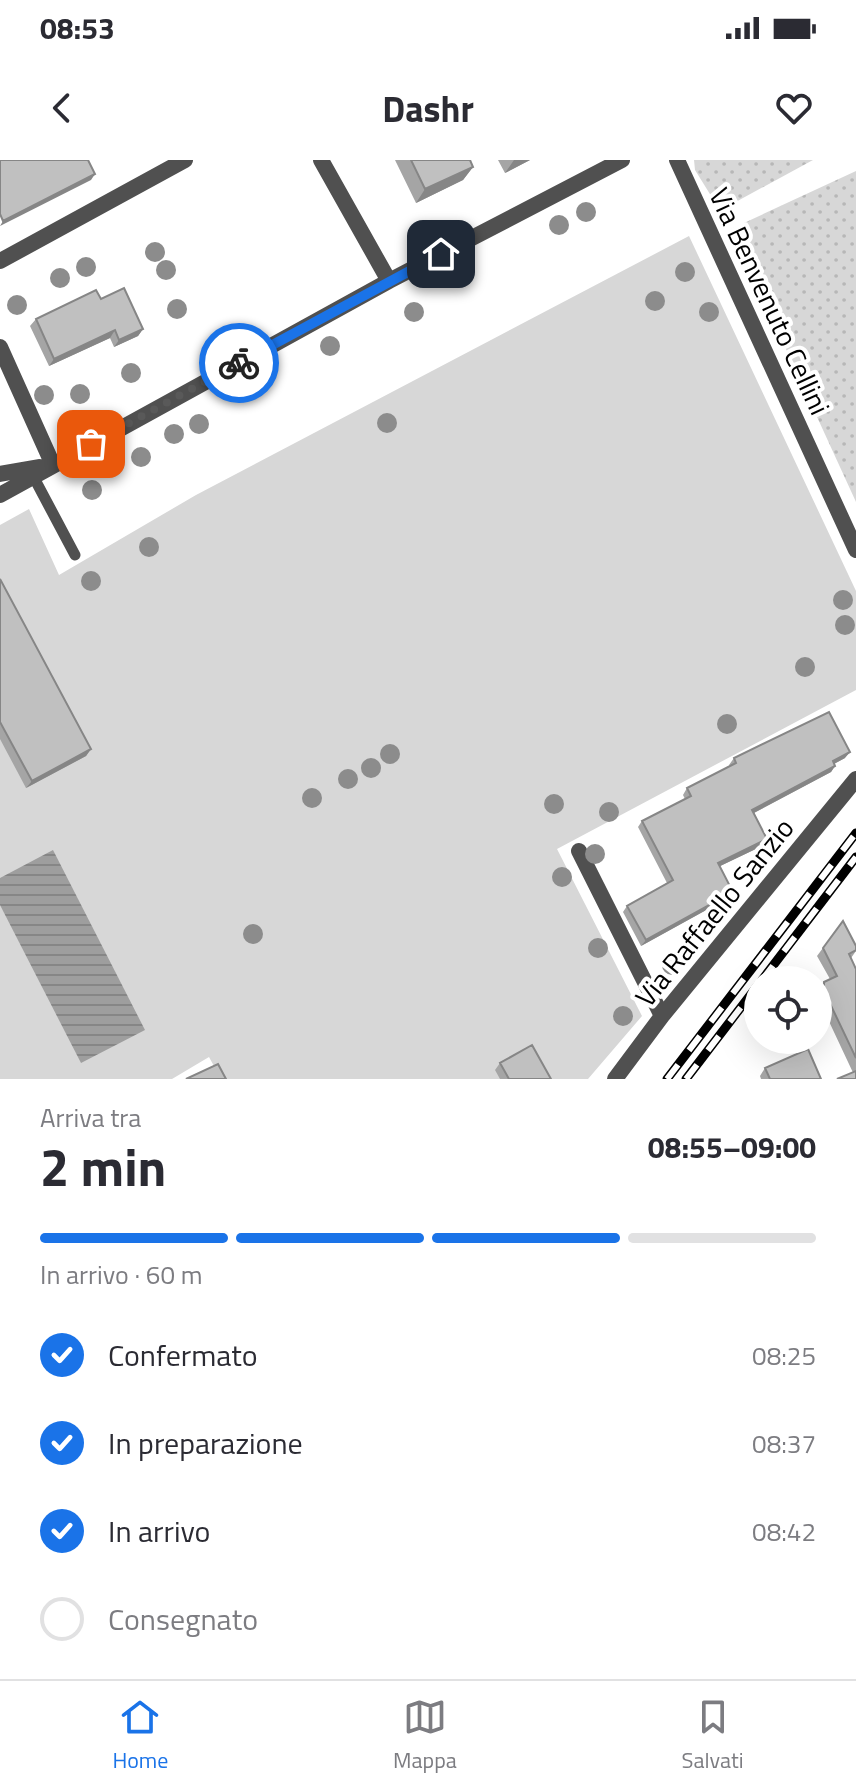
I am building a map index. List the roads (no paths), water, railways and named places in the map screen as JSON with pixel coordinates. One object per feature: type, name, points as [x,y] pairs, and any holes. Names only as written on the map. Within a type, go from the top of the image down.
[{"type":"street","points":[[0,261],[185,160]]},
{"type":"street","points":[[321,160],[389,281]]},
{"type":"street","points":[[0,495],[32,473],[53,465],[389,281],[622,160]]},
{"type":"street","name":"Via Benvenuto Cellini","points":[[677,160],[856,550]]},
{"type":"street","points":[[0,347],[53,465]]},
{"type":"street","points":[[0,474],[32,473]]},
{"type":"street","name":"Via Raffaello Sanzio","points":[[615,1079],[662,1016],[856,779]]},
{"type":"street","points":[[579,851],[662,1016]]},
{"type":"lane","points":[[32,473],[75,555]]},
{"type":"railway","points":[[667,1079],[856,833]]},
{"type":"railway","points":[[773,966],[856,857]]},
{"type":"railway","points":[[686,1079],[744,1003]]}]
